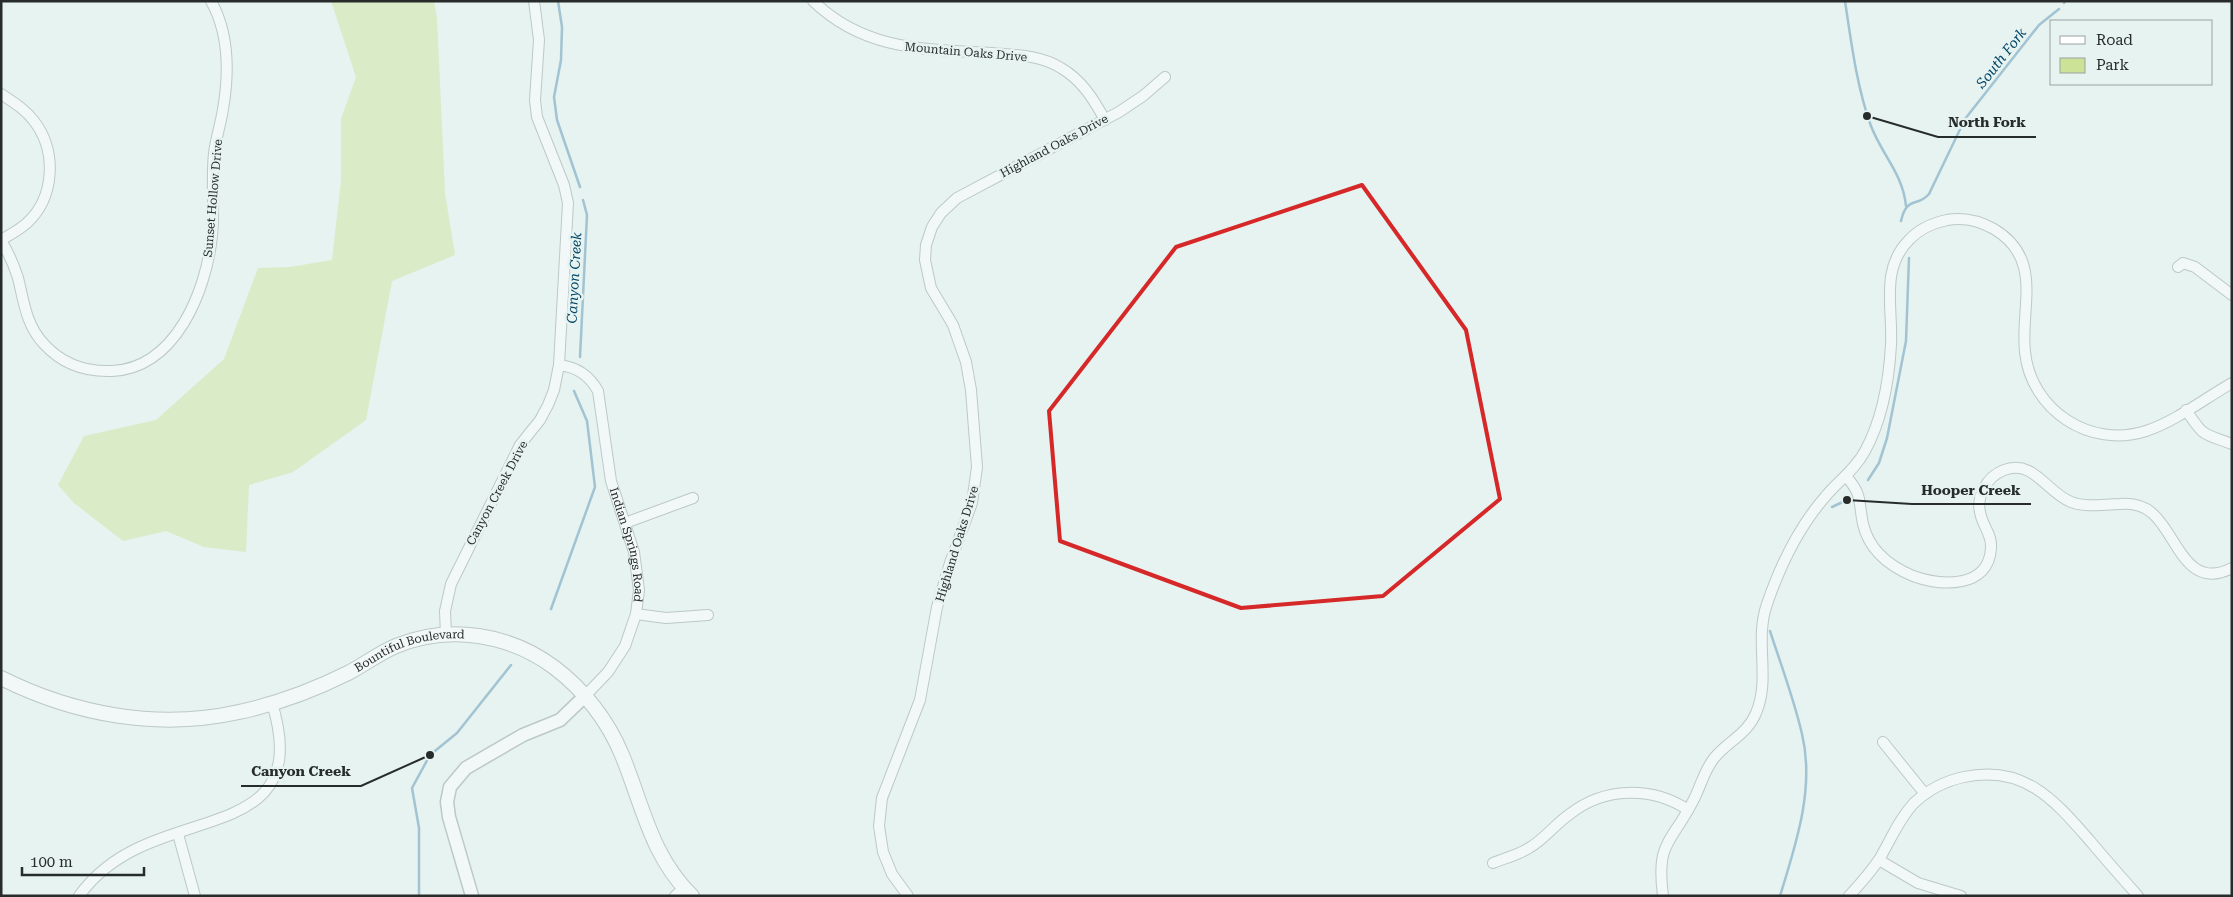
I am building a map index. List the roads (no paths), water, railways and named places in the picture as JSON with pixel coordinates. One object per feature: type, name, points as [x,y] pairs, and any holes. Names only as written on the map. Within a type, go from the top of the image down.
[{"type":"main road","name":"Bountiful Boulevard","points":[[1,678],[65,705],[127,718],[194,718],[238,712],[272,703],[344,675],[398,645],[422,638],[446,635],[484,637],[507,643],[525,650],[555,668],[585,696],[612,734],[622,756],[647,828],[684,893]]},
{"type":"street","name":"Sunset Hollow Drive","points":[[1,240],[15,269],[26,313],[33,329],[44,345],[64,361],[78,367],[96,371],[124,369],[153,357],[170,341],[183,324],[196,297],[207,264],[212,238],[213,163],[226,95],[227,65],[220,25],[211,1]]},
{"type":"street","name":"Canyon Creek Drive","points":[[446,635],[445,611],[453,579],[520,446],[540,420],[548,405],[554,390],[559,365],[568,203],[564,185],[536,117],[535,100],[539,40],[534,1]]},
{"type":"street","name":"Mountain Oaks Drive","points":[[813,1],[852,29],[894,45],[1017,55],[1044,60],[1061,68],[1077,79],[1090,95],[1105,120]]},
{"type":"street","name":"Highland Oaks Drive","points":[[908,896],[892,874],[883,852],[879,826],[882,798],[920,700],[937,607],[950,563],[972,503],[978,467],[966,362],[953,325],[929,282],[925,260],[926,244],[936,220],[956,198],[1105,120],[1143,96],[1165,77]]},
{"type":"street","points":[[1,94],[27,113],[40,130],[48,149],[50,169],[48,190],[39,208],[27,223],[1,240]]},
{"type":"street","points":[[1663,896],[1660,866],[1663,851],[1669,837],[1688,810],[1709,765],[1718,754],[1746,730],[1757,711],[1763,687],[1761,628],[1772,588],[1785,559],[1809,518],[1824,497],[1859,462],[1870,442],[1885,392],[1891,343],[1889,283],[1895,260],[1903,246],[1914,235],[1928,226],[1945,220],[1959,219],[1979,222],[2002,235],[2015,249],[2023,265],[2027,281],[2024,343],[2028,370],[2041,396],[2061,417],[2085,430],[2119,435],[2146,430],[2186,410],[2232,383]]},
{"type":"street","points":[[2178,267],[2183,263],[2189,264],[2232,295]]},
{"type":"street","name":"Indian Springs Road","points":[[472,896],[449,817],[447,802],[450,787],[466,768],[523,735],[560,720],[608,672],[620,655],[629,637],[636,614],[639,590],[637,565],[611,481],[598,391],[592,381],[577,369],[559,365]]},
{"type":"street","points":[[2186,410],[2204,434],[2216,440],[2232,444]]},
{"type":"street","points":[[1846,476],[1859,493],[1865,530],[1875,550],[1898,570],[1927,580],[1952,583],[1962,582],[1972,578],[1984,568],[1990,555],[1991,541],[1980,513],[1981,493],[1995,474],[2014,468],[2032,472],[2057,494],[2078,504],[2130,504],[2144,508],[2158,519],[2185,560],[2192,567],[2214,573],[2232,568]]},
{"type":"street","points":[[625,523],[694,498]]},
{"type":"street","points":[[636,614],[666,618],[708,615]]},
{"type":"street","points":[[79,896],[97,876],[120,858],[144,845],[238,812],[256,800],[269,785],[278,765],[281,743],[272,703]]},
{"type":"street","points":[[1883,742],[1925,794]]},
{"type":"street","points":[[1849,896],[1879,860],[1902,818],[1925,794],[1946,783],[1970,776],[1995,775],[2029,784],[2054,801],[2138,896]]},
{"type":"street","points":[[1493,863],[1528,848],[1546,836],[1571,813],[1604,796],[1624,792],[1644,793],[1672,800],[1688,810]]},
{"type":"street","points":[[178,834],[195,896]]},
{"type":"street","points":[[1879,860],[1918,883],[1961,896]]},
{"type":"waterway","name":"Canyon Creek","points":[[558,1],[562,27],[561,60],[554,97],[557,120],[580,187]]},
{"type":"waterway","points":[[1845,1],[1855,64],[1866,111],[1871,126],[1897,174],[1906,206]]},
{"type":"waterway","name":"South Fork","points":[[1901,221],[1903,213],[1909,205],[1925,198],[1929,194],[1965,119],[2039,25],[2059,9]]},
{"type":"waterway","name":"Canyon Creek","points":[[580,357],[587,215],[583,200]]},
{"type":"waterway","points":[[1868,480],[1879,463],[1887,438],[1906,341],[1909,258]]},
{"type":"waterway","name":"Canyon Creek","points":[[551,609],[595,487],[587,421],[574,391]]},
{"type":"waterway","points":[[1832,507],[1847,500]]},
{"type":"waterway","points":[[1770,631],[1799,721],[1805,754],[1806,775],[1802,816],[1780,896]]},
{"type":"waterway","name":"Canyon Creek","points":[[419,896],[419,828],[412,788],[430,755],[457,733],[511,665]]},
{"type":"place","name":"North Fork","points":[[1867,116]]},
{"type":"place","name":"Hooper Creek","points":[[1847,500]]},
{"type":"place","name":"Canyon Creek","points":[[430,755]]}]
